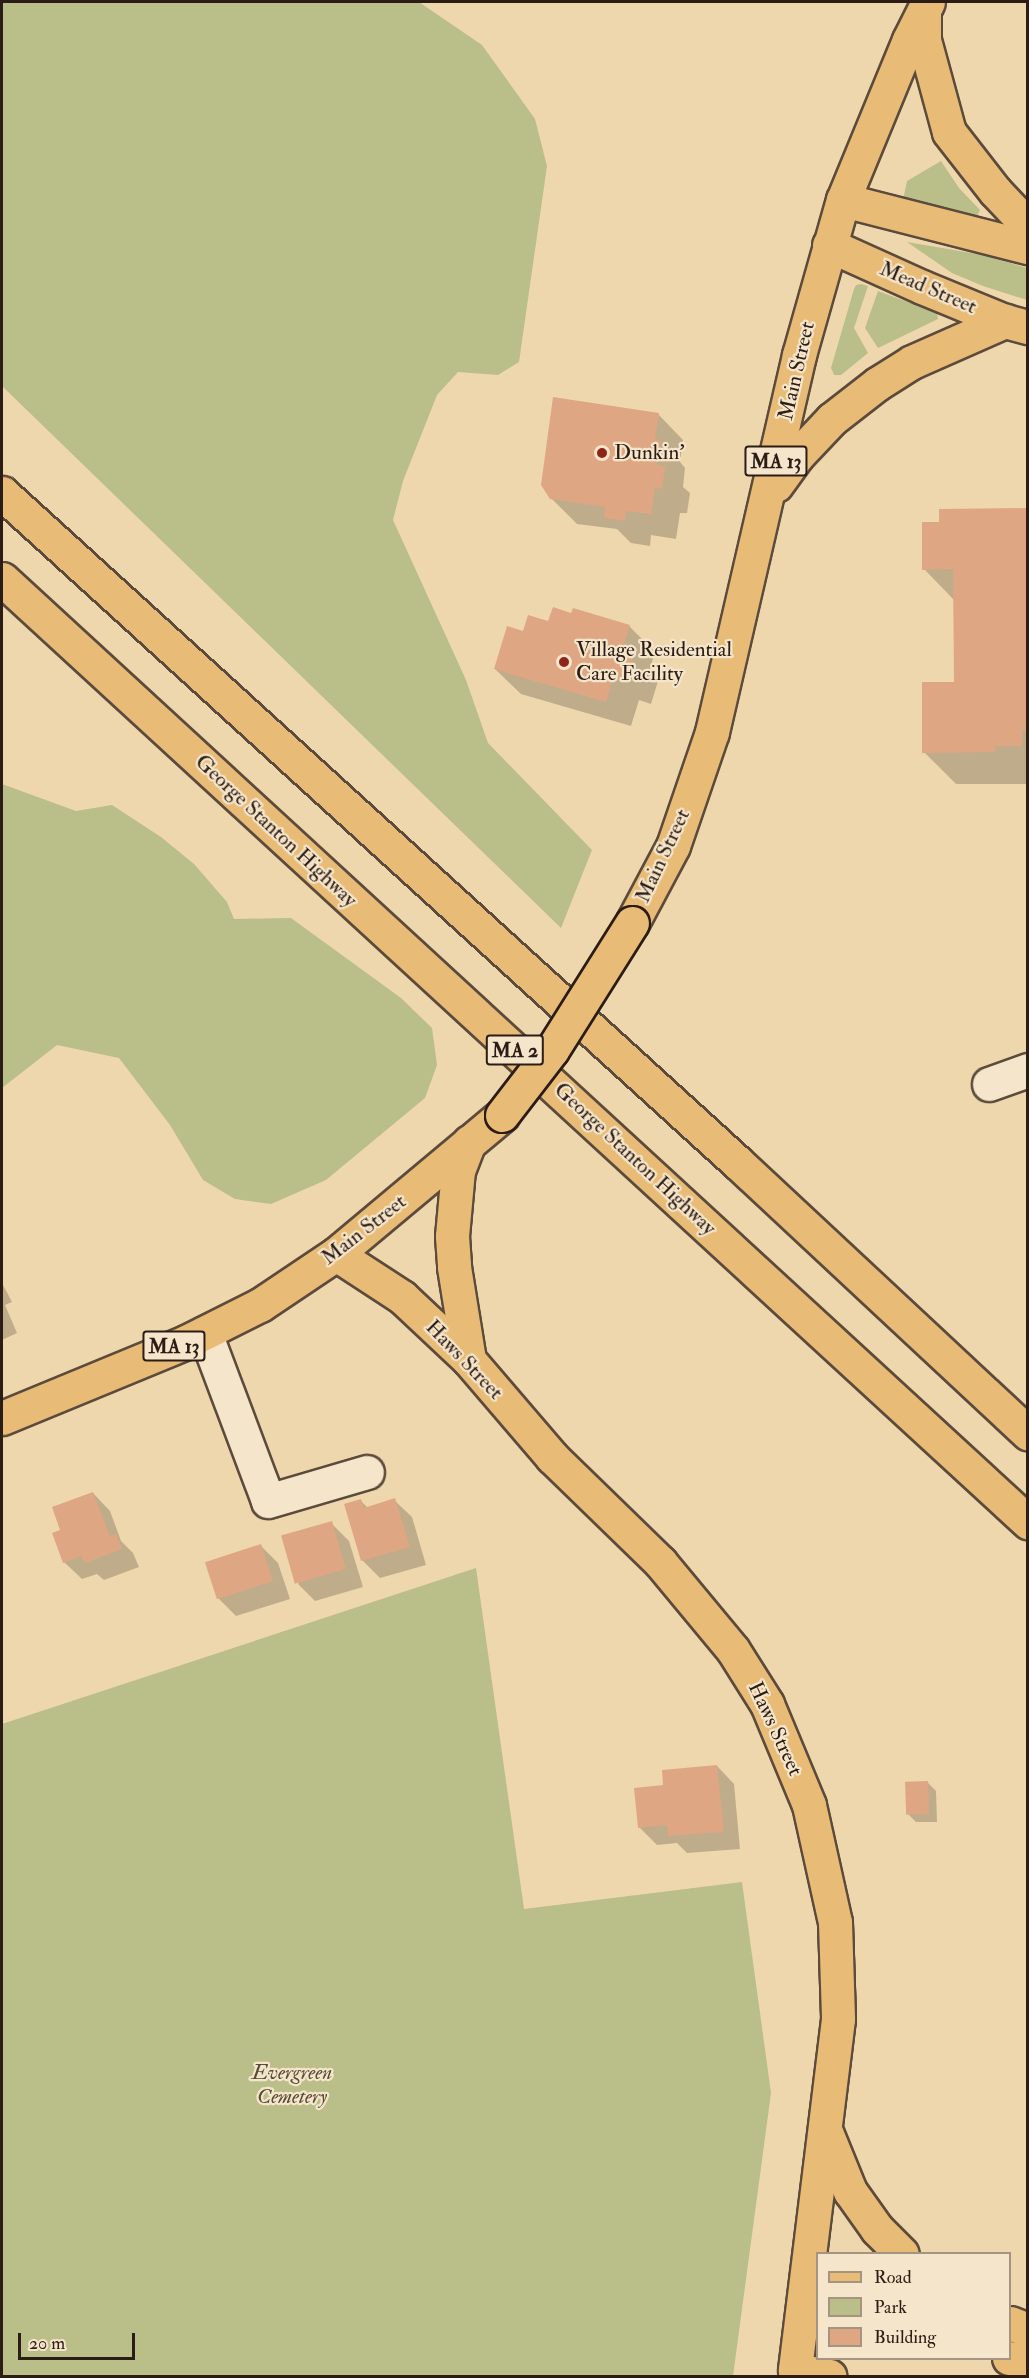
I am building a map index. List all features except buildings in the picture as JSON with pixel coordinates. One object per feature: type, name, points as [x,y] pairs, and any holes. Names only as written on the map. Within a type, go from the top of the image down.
[{"type":"main road","name":"Main Street","points":[[2,1418],[205,1332],[260,1305],[336,1254],[502,1115],[552,1050],[632,922],[673,846],[712,732],[801,348],[829,245],[843,200],[926,6]]},
{"type":"main road","points":[[926,6],[924,40],[950,132],[995,191],[1028,226]]},
{"type":"main road","points":[[843,200],[1028,247]]},
{"type":"main road","name":"Mead Street","points":[[829,245],[922,288],[1016,324]]},
{"type":"main road","points":[[767,500],[797,456],[832,419],[877,384],[912,363],[1016,324]]},
{"type":"main road","points":[[2,493],[737,1162],[1028,1433]]},
{"type":"main road","name":"George Stanton Highway","points":[[2,579],[1028,1522]]},
{"type":"main road","points":[[469,1142],[458,1170],[452,1246],[469,1360]]},
{"type":"main road","name":"Haws Street","points":[[336,1254],[402,1297],[469,1360],[552,1457],[660,1562],[733,1650],[767,1704],[809,1805],[835,1922],[838,2019],[825,2129],[809,2326],[795,2370],[829,2376]]},
{"type":"main road","points":[[825,2129],[850,2191],[877,2229],[901,2252]]},
{"type":"main road","points":[[1011,2323],[1028,2330]]},
{"type":"main road","points":[[1011,2358],[1028,2361]]},
{"type":"street","points":[[989,1084],[1028,1070]]},
{"type":"street","points":[[205,1332],[268,1501],[367,1472]]},
{"type":"green space","points":[[2,2],[419,2],[482,45],[535,119],[547,166],[519,362],[498,375],[458,372],[437,395],[403,481],[393,520],[466,680],[488,743],[592,850],[561,928],[2,386]]},
{"type":"green space","points":[[941,161],[959,188],[980,210],[976,218],[903,200],[907,181]]},
{"type":"green space","points":[[907,242],[983,255],[1027,268],[1027,300],[952,273]]},
{"type":"green space","points":[[856,285],[868,286],[854,328],[868,353],[841,375],[834,375],[831,368],[854,289]]},
{"type":"green space","points":[[878,291],[937,313],[938,319],[878,348],[865,328]]},
{"type":"green space","points":[[2,784],[76,811],[112,805],[161,837],[194,864],[227,902],[234,919],[291,918],[401,998],[432,1028],[437,1065],[425,1098],[326,1180],[271,1204],[235,1199],[203,1180],[170,1125],[119,1058],[57,1045],[2,1088]]},
{"type":"green space","name":"Evergreen Cemetery","points":[[476,1568],[524,1909],[742,1882],[771,2093],[733,2376],[2,2376],[2,1724]]},
{"type":"place","name":"Dunkin'","points":[[602,453]]},
{"type":"place","name":"Village Residential Care Facility","points":[[564,662]]}]
